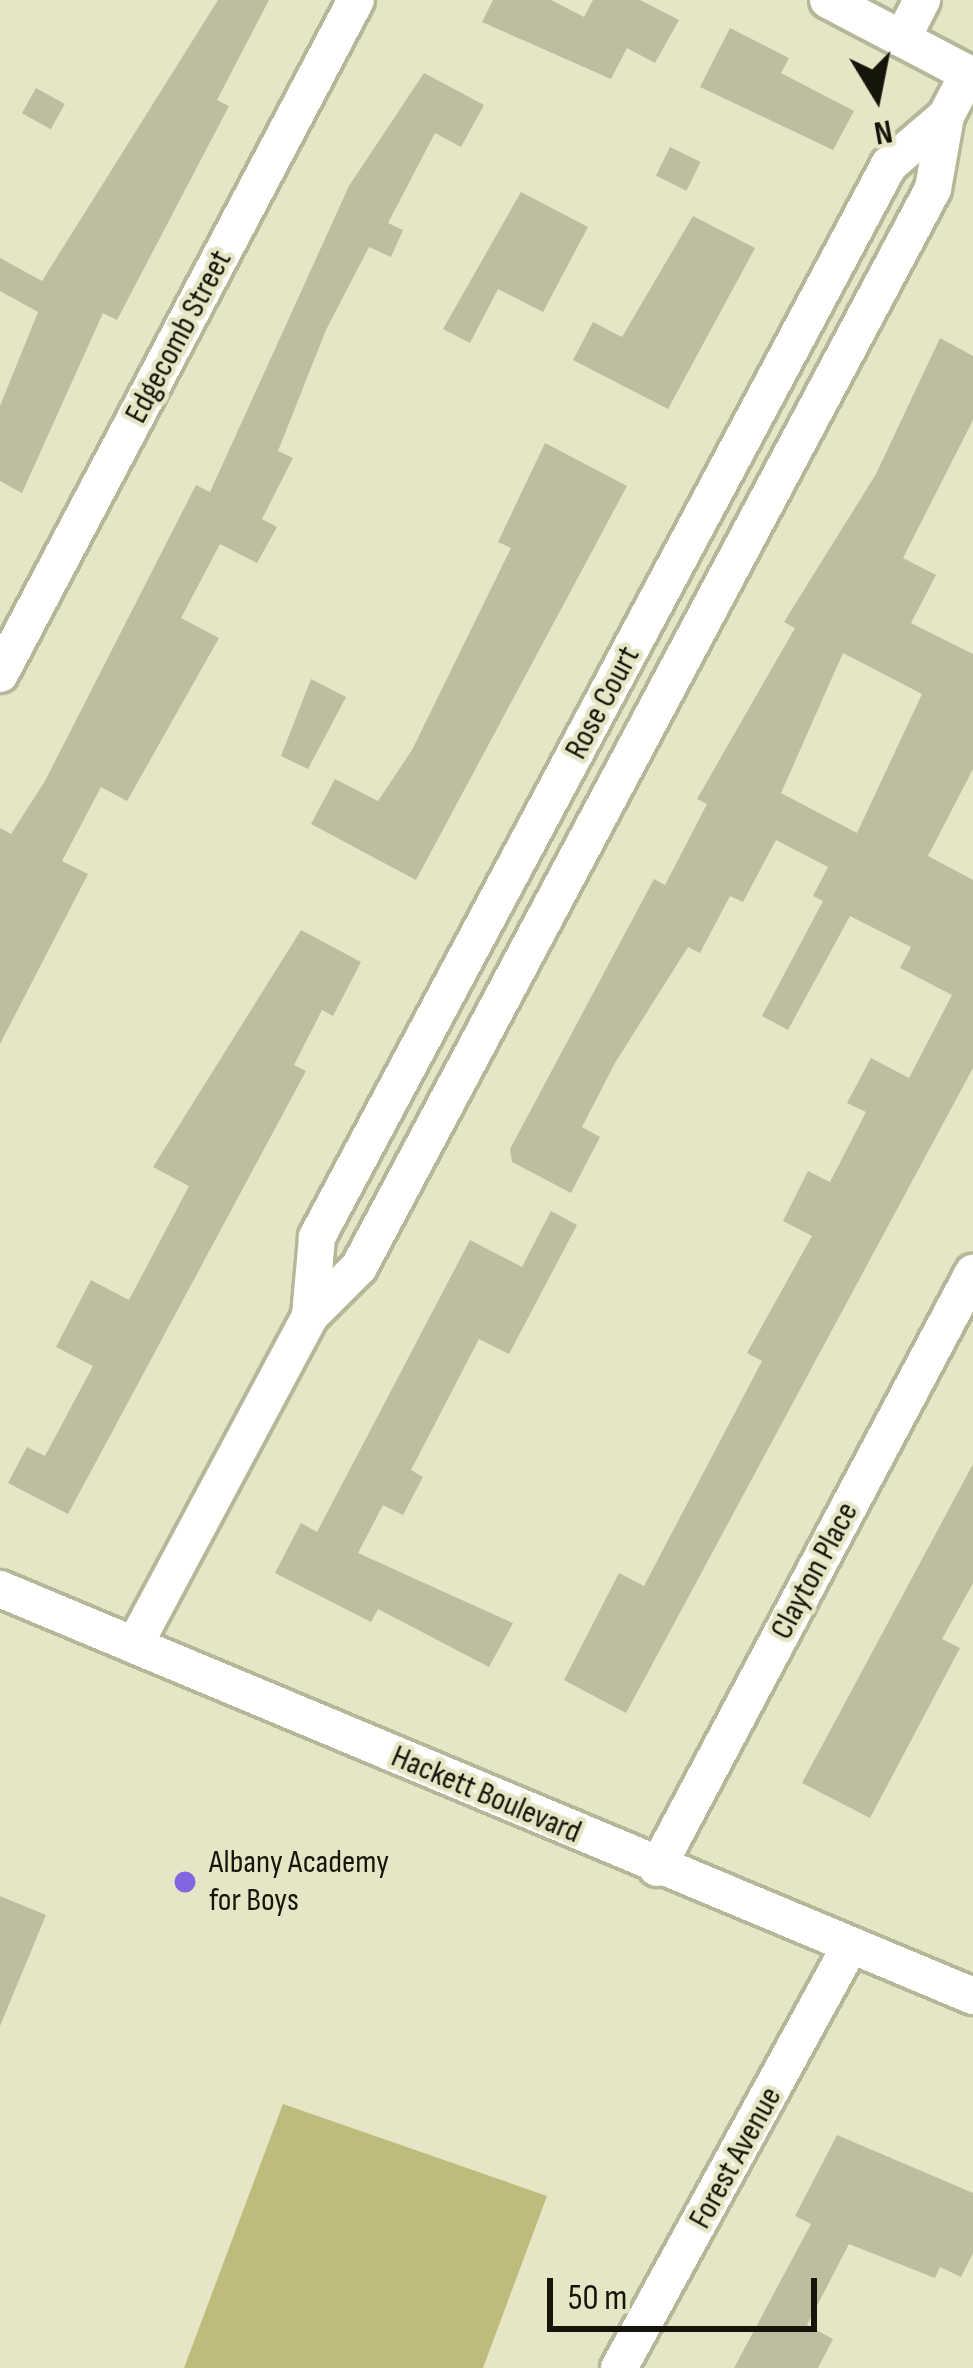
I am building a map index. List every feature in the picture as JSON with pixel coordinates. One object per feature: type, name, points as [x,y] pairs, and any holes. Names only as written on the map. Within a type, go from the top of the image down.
[{"type":"street","name":"Edgecomb Street","points":[[0,674],[356,0]]},
{"type":"street","points":[[828,0],[970,75]]},
{"type":"street","points":[[902,39],[922,0]]},
{"type":"street","name":"Rose Court","points":[[135,1644],[310,1316],[359,1267],[922,210],[946,116],[970,75]]},
{"type":"street","name":"Rose Court","points":[[310,1316],[328,1217],[890,165],[946,116]]},
{"type":"street","name":"Clayton Place","points":[[657,1868],[973,1274]]},
{"type":"street","name":"Hackett Boulevard","points":[[0,1589],[657,1868],[973,1996]]},
{"type":"street","name":"Forest Avenue","points":[[619,2368],[850,1946]]},
{"type":"shaded area","points":[[283,2104],[547,2196],[483,2368],[184,2368]]},
{"type":"building","points":[[218,0],[269,0],[217,100],[229,106],[117,320],[103,313],[22,493],[0,481],[0,406],[38,312],[0,291],[0,258],[42,281]]},
{"type":"building","points":[[493,0],[551,0],[584,17],[593,0],[640,0],[679,20],[655,63],[627,48],[611,79],[482,22]]},
{"type":"building","points":[[730,28],[789,58],[781,73],[854,111],[833,150],[700,87]]},
{"type":"building","points":[[424,73],[484,105],[461,147],[435,133],[388,223],[403,230],[391,257],[369,247],[326,330],[278,451],[293,458],[262,519],[277,527],[257,563],[220,544],[181,618],[219,638],[127,801],[101,787],[62,861],[88,874],[0,1044],[0,828],[11,834],[45,781],[196,485],[210,492],[349,186]]},
{"type":"building","points":[[36,88],[65,104],[51,129],[22,113]]},
{"type":"building","points":[[670,147],[701,162],[687,191],[656,176]]},
{"type":"building","points":[[521,192],[588,227],[543,312],[498,289],[470,343],[443,329]]},
{"type":"building","points":[[693,216],[755,248],[668,409],[573,360],[593,322],[622,337]]},
{"type":"building","points":[[940,338],[973,356],[973,420],[903,558],[936,575],[911,623],[973,654],[973,769],[928,856],[973,880],[973,1068],[626,1713],[564,1680],[619,1573],[644,1586],[762,1361],[747,1353],[812,1236],[783,1221],[808,1171],[830,1182],[866,1112],[847,1103],[871,1058],[909,1078],[952,995],[900,968],[911,947],[850,916],[788,1030],[762,1016],[823,901],[813,896],[828,867],[776,840],[743,902],[730,896],[700,953],[688,947],[615,1063],[582,1127],[600,1137],[571,1193],[512,1162],[510,1149],[654,879],[665,885],[707,804],[697,799],[795,628],[784,622],[876,474]],"holes":[[[843,653],[922,694],[857,833],[781,793]]]},
{"type":"building","points":[[545,443],[627,486],[416,880],[311,824],[335,779],[378,801],[412,750],[511,548],[498,542]]},
{"type":"building","points":[[311,679],[346,697],[308,769],[281,756]]},
{"type":"building","points":[[301,930],[361,962],[333,1016],[322,1010],[294,1065],[306,1071],[68,1514],[8,1483],[27,1447],[45,1456],[93,1366],[56,1347],[91,1280],[129,1300],[189,1186],[153,1167]]},
{"type":"building","points":[[551,1211],[577,1225],[509,1354],[479,1339],[411,1470],[423,1477],[403,1515],[383,1505],[358,1553],[513,1623],[489,1667],[378,1609],[371,1622],[275,1573],[301,1523],[317,1532],[470,1240],[522,1267]]},
{"type":"building","points":[[973,1464],[973,1583],[942,1639],[960,1648],[870,1818],[802,1783]]},
{"type":"building","points":[[0,1896],[46,1915],[0,2026]]},
{"type":"building","points":[[837,2135],[973,2193],[973,2253],[961,2277],[940,2267],[935,2278],[849,2244],[807,2325],[833,2339],[818,2368],[734,2368],[811,2224],[795,2216]]},
{"type":"place","name":"Albany Academy for Boys","points":[[185,1882]]}]
